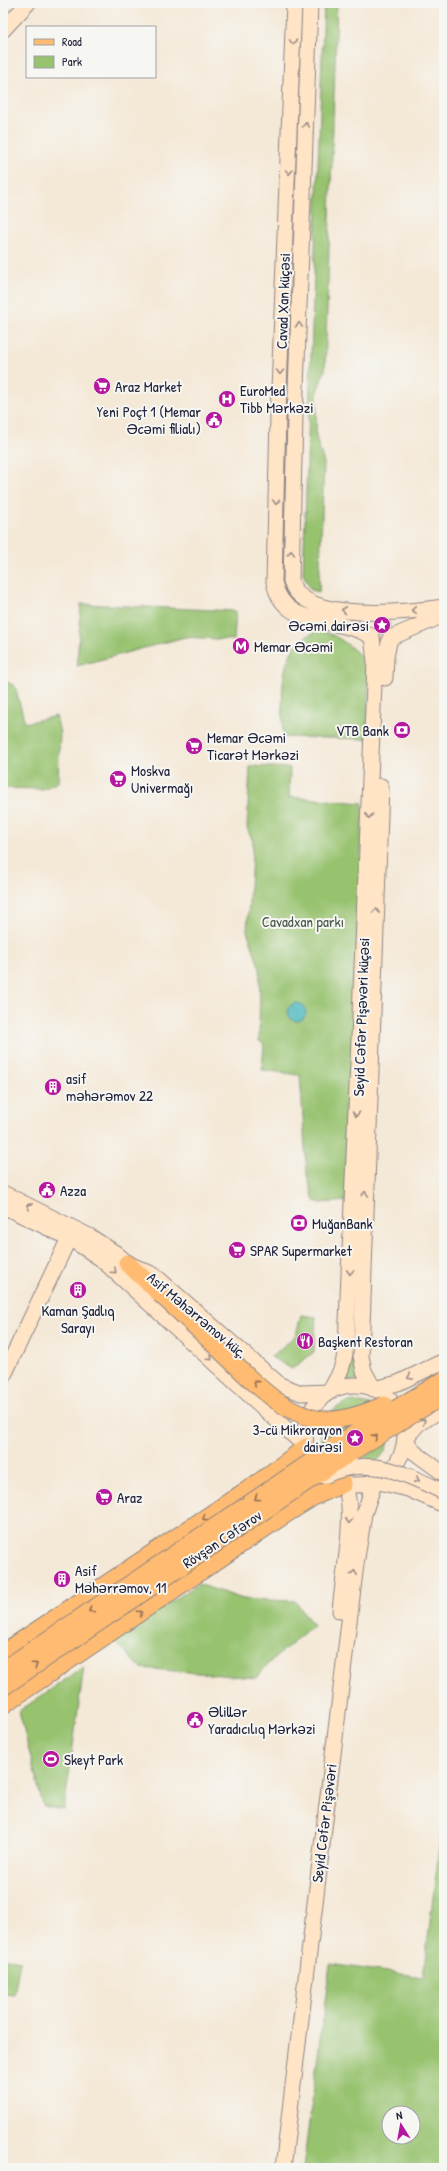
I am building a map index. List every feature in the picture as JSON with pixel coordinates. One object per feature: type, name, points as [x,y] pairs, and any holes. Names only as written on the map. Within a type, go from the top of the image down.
[{"type":"main road","points":[[126,1262],[257,1384],[275,1399],[302,1414],[326,1420],[350,1417],[381,1406],[444,1377]]},
{"type":"main road","name":"Rövşən Cəfərov","points":[[3,1670],[336,1445],[444,1380]]},
{"type":"main road","name":"Rövşən Cəfərov","points":[[3,1687],[289,1494],[396,1424],[444,1395]]},
{"type":"main road","points":[[3,1653],[259,1482],[306,1447]]},
{"type":"main road","points":[[259,1482],[278,1477],[293,1495],[295,1501],[283,1516]]},
{"type":"main road","points":[[3,1705],[313,1496],[342,1484]]},
{"type":"street","points":[[3,30],[28,3]]},
{"type":"street","name":"Cavad Xan küçəsi","points":[[294,3],[274,577],[279,599],[286,607],[301,615],[351,627],[372,637]]},
{"type":"street","name":"Cavad Xan küçəsi","points":[[310,3],[291,575],[295,591],[303,600],[321,607],[353,611],[383,612]]},
{"type":"street","points":[[444,607],[374,614],[368,620],[367,630],[372,637],[379,641],[390,638],[444,615]]},
{"type":"street","points":[[383,612],[392,616],[396,625],[396,630],[390,638]]},
{"type":"street","name":"Seyid Cəfər Pişəvəri küçəsi","points":[[372,637],[376,661],[361,1149],[361,1317],[362,1363],[374,1389]]},
{"type":"street","name":"Seyid Cəfər Pişəvəri küçəsi","points":[[328,1392],[339,1377],[345,1356],[361,1149],[385,664],[390,638]]},
{"type":"street","name":"Asif Məhərrəmov küç.","points":[[3,1193],[89,1236],[117,1254],[126,1262],[159,1279],[280,1385],[301,1393],[328,1392]]},
{"type":"street","name":"Asif Məhərrəmov küç.","points":[[3,1206],[69,1238],[100,1258],[306,1447]]},
{"type":"street","points":[[3,1377],[69,1238]]},
{"type":"street","points":[[374,1389],[398,1383],[444,1361]]},
{"type":"street","points":[[259,1403],[268,1407],[279,1403],[284,1393],[280,1385]]},
{"type":"street","points":[[351,1385],[374,1389],[384,1394],[398,1409],[405,1428],[405,1439],[399,1459],[388,1472],[375,1481],[359,1485],[342,1484],[330,1479],[319,1470],[311,1460],[306,1447],[304,1434],[306,1422],[315,1405],[328,1392],[351,1385]]},
{"type":"street","points":[[405,1439],[418,1424],[444,1408]]},
{"type":"street","points":[[405,1439],[414,1452],[444,1474]]},
{"type":"street","points":[[289,1494],[340,1469],[367,1466],[396,1471],[444,1492]]},
{"type":"street","points":[[375,1481],[408,1489],[444,1506]]},
{"type":"street","name":"Seyid Cəfər Pişəvəri","points":[[283,2168],[356,1564],[364,1514],[375,1481]]},
{"type":"street","name":"Seyid Cəfər Pişəvəri","points":[[273,2168],[350,1516],[348,1494],[342,1484]]},
{"type":"green space","points":[[324,3],[337,3],[325,371],[317,391],[316,437],[324,463],[319,592],[311,590],[303,574]]},
{"type":"green space","points":[[81,604],[236,611],[234,640],[185,637],[77,666]]},
{"type":"green space","name":"Əcəmi dairəsi","points":[[382,618],[388,620],[390,626],[388,632],[382,634],[376,632],[374,626],[376,620]]},
{"type":"green space","points":[[321,631],[341,640],[353,649],[369,665],[367,739],[283,737],[282,707],[284,674],[288,659],[295,646],[306,637]]},
{"type":"green space","points":[[3,680],[15,686],[25,723],[56,716],[60,733],[58,782],[43,789],[3,788]]},
{"type":"green space","name":"Cavadxan parkı","points":[[250,766],[290,768],[289,797],[363,803],[348,1201],[321,1203],[314,1201],[307,1175],[300,1075],[262,1070],[264,1044],[259,1041],[260,969],[247,931],[253,842],[247,828]]},
{"type":"green space","points":[[301,1315],[316,1317],[314,1352],[292,1369],[271,1357],[296,1335]]},
{"type":"green space","points":[[353,1353],[361,1380],[345,1381]]},
{"type":"green space","name":"3-cü Mikrorayon dairəsi","points":[[353,1401],[370,1405],[389,1432],[388,1443],[384,1452],[378,1460],[369,1467],[324,1452],[321,1435],[326,1419],[330,1413],[337,1408]]},
{"type":"green space","points":[[198,1584],[243,1599],[295,1601],[313,1625],[269,1663],[256,1678],[141,1668],[113,1640]]},
{"type":"green space","name":"Skeyt Park","points":[[84,1667],[64,1810],[43,1806],[19,1711]]},
{"type":"green space","points":[[440,1842],[444,1843],[444,2168],[303,2168],[330,1964],[423,1977]]},
{"type":"green space","points":[[3,1958],[20,1961],[14,1995],[3,1994]]},
{"type":"water","points":[[297,1003],[303,1006],[306,1012],[303,1018],[297,1021],[291,1018],[288,1012],[291,1006]]},
{"type":"place","name":"Araz Market","points":[[102,386]]},
{"type":"place","name":"EuroMed Tibb Mərkəzi","points":[[227,399]]},
{"type":"place","name":"Yeni Poçt 1 (Memar Əcəmi filialı)","points":[[214,420]]},
{"type":"place","name":"Əcəmi dairəsi","points":[[382,625]]},
{"type":"place","name":"Memar Əcəmi","points":[[241,646]]},
{"type":"place","name":"VTB Bank","points":[[402,730]]},
{"type":"place","name":"Memar Əcəmi Ticarət Mərkəzi","points":[[194,746]]},
{"type":"place","name":"Moskva Univermağı","points":[[118,779]]},
{"type":"place","name":"asif məhərəmov 22","points":[[53,1087]]},
{"type":"place","name":"Azza","points":[[47,1190]]},
{"type":"place","name":"MuğanBank","points":[[299,1223]]},
{"type":"place","name":"SPAR Supermarket","points":[[237,1250]]},
{"type":"place","name":"Kaman Şadlıq Sarayı","points":[[78,1290]]},
{"type":"place","name":"Başkent Restoran","points":[[305,1341]]},
{"type":"place","name":"3-cü Mikrorayon dairəsi","points":[[355,1438]]},
{"type":"place","name":"Araz","points":[[104,1497]]},
{"type":"place","name":"Asif Məhərrəmov, 11","points":[[62,1579]]},
{"type":"place","name":"Əlillər Yaradıcılıq Mərkəzi","points":[[195,1720]]},
{"type":"place","name":"Skeyt Park","points":[[51,1759]]}]
